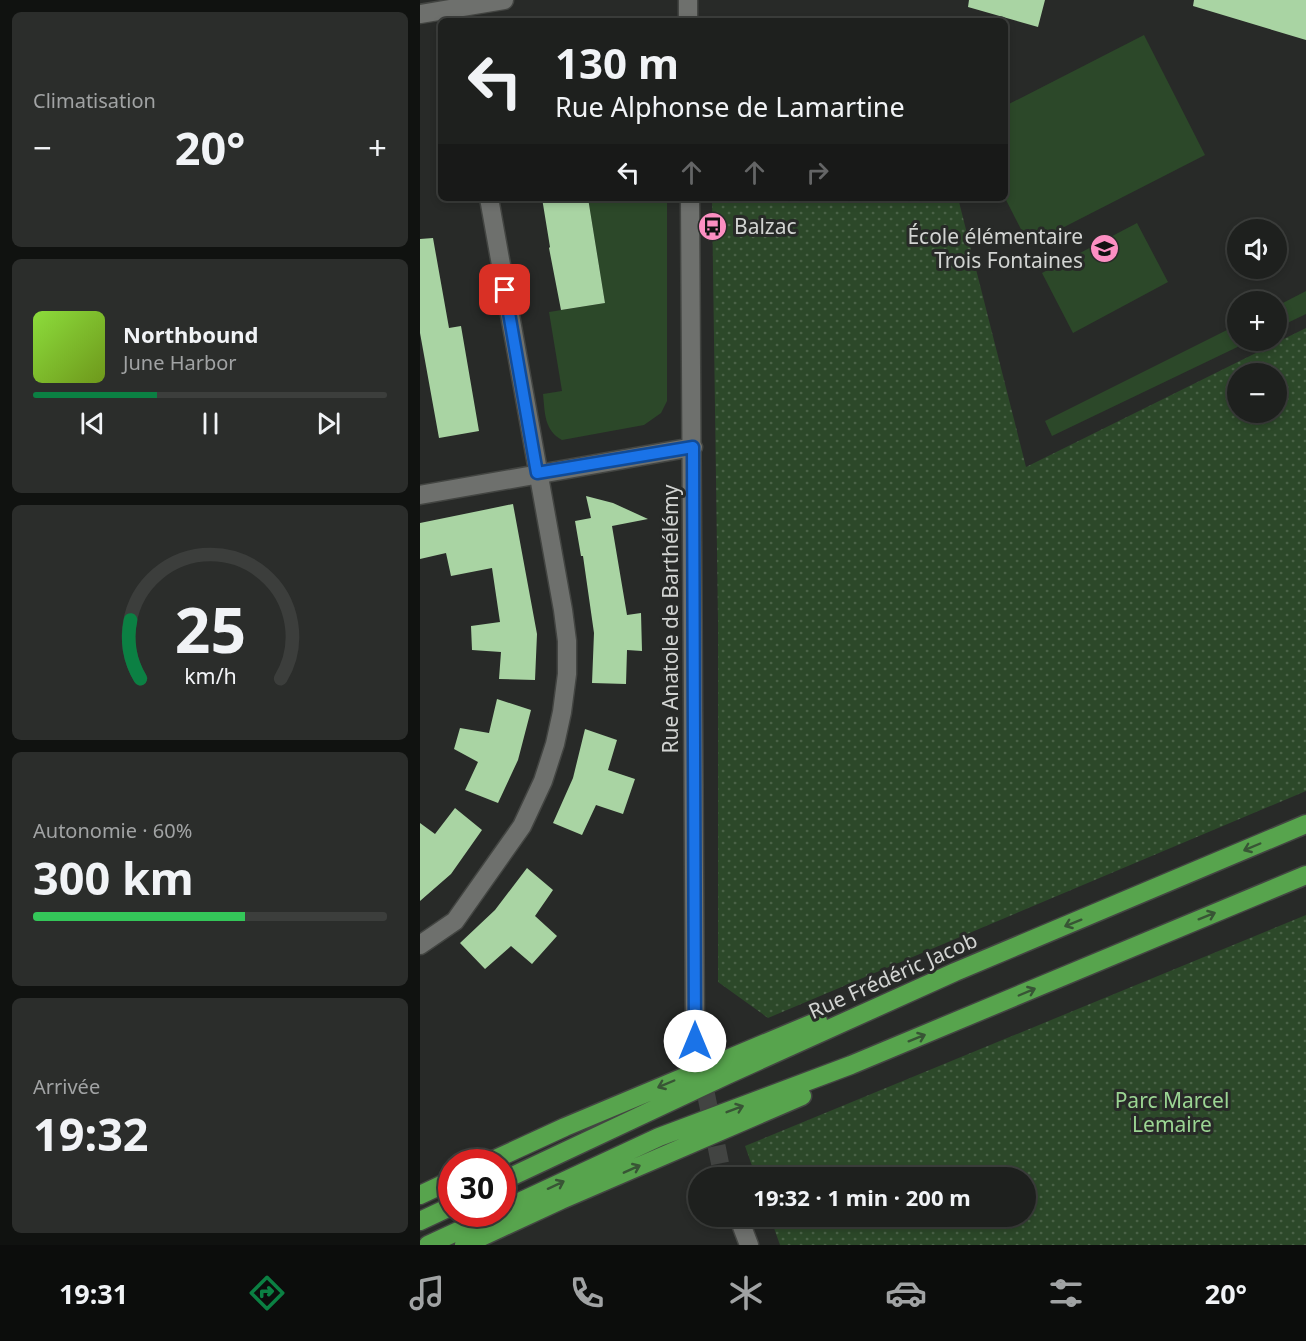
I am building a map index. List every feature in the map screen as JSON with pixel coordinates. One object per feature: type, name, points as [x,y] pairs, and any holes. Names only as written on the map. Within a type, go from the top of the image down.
[{"type":"highway","name":"Rue Frédéric Jacob","points":[[516,1174],[727,1075],[955,972],[1133,899],[1306,824]]},
{"type":"highway","points":[[516,1203],[659,1137],[851,1065],[1306,875]]},
{"type":"highway","points":[[516,1150],[884,993],[955,972]]},
{"type":"highway","points":[[464,1245],[807,1094],[851,1065]]},
{"type":"highway","points":[[420,1195],[438,1187]]},
{"type":"highway","points":[[420,1221],[438,1213]]},
{"type":"highway","points":[[428,1245],[467,1227]]},
{"type":"street","points":[[420,14],[456,14],[504,0]]},
{"type":"street","points":[[688,0],[688,18]]},
{"type":"street","points":[[420,945],[454,921],[522,826],[543,781],[555,744],[566,683],[567,641],[490,201]]},
{"type":"street","name":"Rue Anatole de Barthélémy","points":[[690,201],[695,1041]]},
{"type":"street","points":[[420,495],[693,447]]},
{"type":"street","points":[[742,1227],[748,1245]]},
{"type":"green space","points":[[1144,35],[1205,155],[1029,245],[1007,201],[1008,104]]},
{"type":"green space","points":[[588,201],[667,201],[667,401],[661,413],[644,425],[562,440],[549,426],[544,408],[543,394],[562,391],[549,312],[605,303]]},
{"type":"green space","points":[[712,201],[959,201],[1026,467],[1227,367],[1227,423],[1287,423],[1287,363],[1235,363],[1260,351],[1287,351],[1287,337],[1306,328],[1306,791],[768,1018],[718,982],[718,622]]},
{"type":"green space","points":[[1137,223],[1168,282],[1073,333],[1042,273]]},
{"type":"green space","points":[[1306,291],[1306,314],[1287,323],[1287,301]]},
{"type":"green space","points":[[1227,330],[1227,351],[1229,351],[1052,436],[1045,421]]},
{"type":"green space","name":"Parc Marcel Lemaire","points":[[1306,915],[1306,1245],[780,1245],[774,1227],[1036,1227],[1036,1167],[752,1167],[745,1146]]},
{"type":"building","points":[[969,0],[1045,0],[1038,27],[968,7]]},
{"type":"building","points":[[1194,0],[1306,0],[1306,40],[1193,6]]},
{"type":"building","points":[[542,201],[588,201],[605,303],[561,310]]},
{"type":"building","points":[[433,238],[449,328],[461,326],[479,431],[439,438],[420,333],[420,239]]},
{"type":"building","points":[[586,496],[613,503],[648,519],[612,526],[627,615],[641,613],[642,651],[627,650],[626,684],[592,683],[594,633],[583,556],[581,556],[575,521],[591,518]]},
{"type":"building","points":[[513,504],[537,634],[535,680],[499,679],[501,652],[472,650],[471,626],[500,622],[492,568],[451,576],[446,553],[420,559],[420,523]]},
{"type":"building","points":[[497,699],[531,710],[518,760],[498,803],[465,790],[478,762],[454,749],[460,728],[489,733]]},
{"type":"building","points":[[585,729],[617,740],[608,770],[635,779],[623,814],[596,805],[582,835],[553,823],[573,778]]},
{"type":"building","points":[[455,808],[482,830],[451,874],[420,901],[420,823],[435,834]]},
{"type":"building","points":[[527,868],[553,890],[535,916],[557,936],[532,964],[511,946],[485,969],[460,943],[495,910]]},
{"type":"tunnel","points":[[695,1040],[721,1167]]},
{"type":"place","name":"Balzac","points":[[713,227]]},
{"type":"place","name":"École élémentaire Trois Fontaines","points":[[1104,249]]},
{"type":"route","points":[[505,290],[537,473],[693,447],[695,1041]]}]
